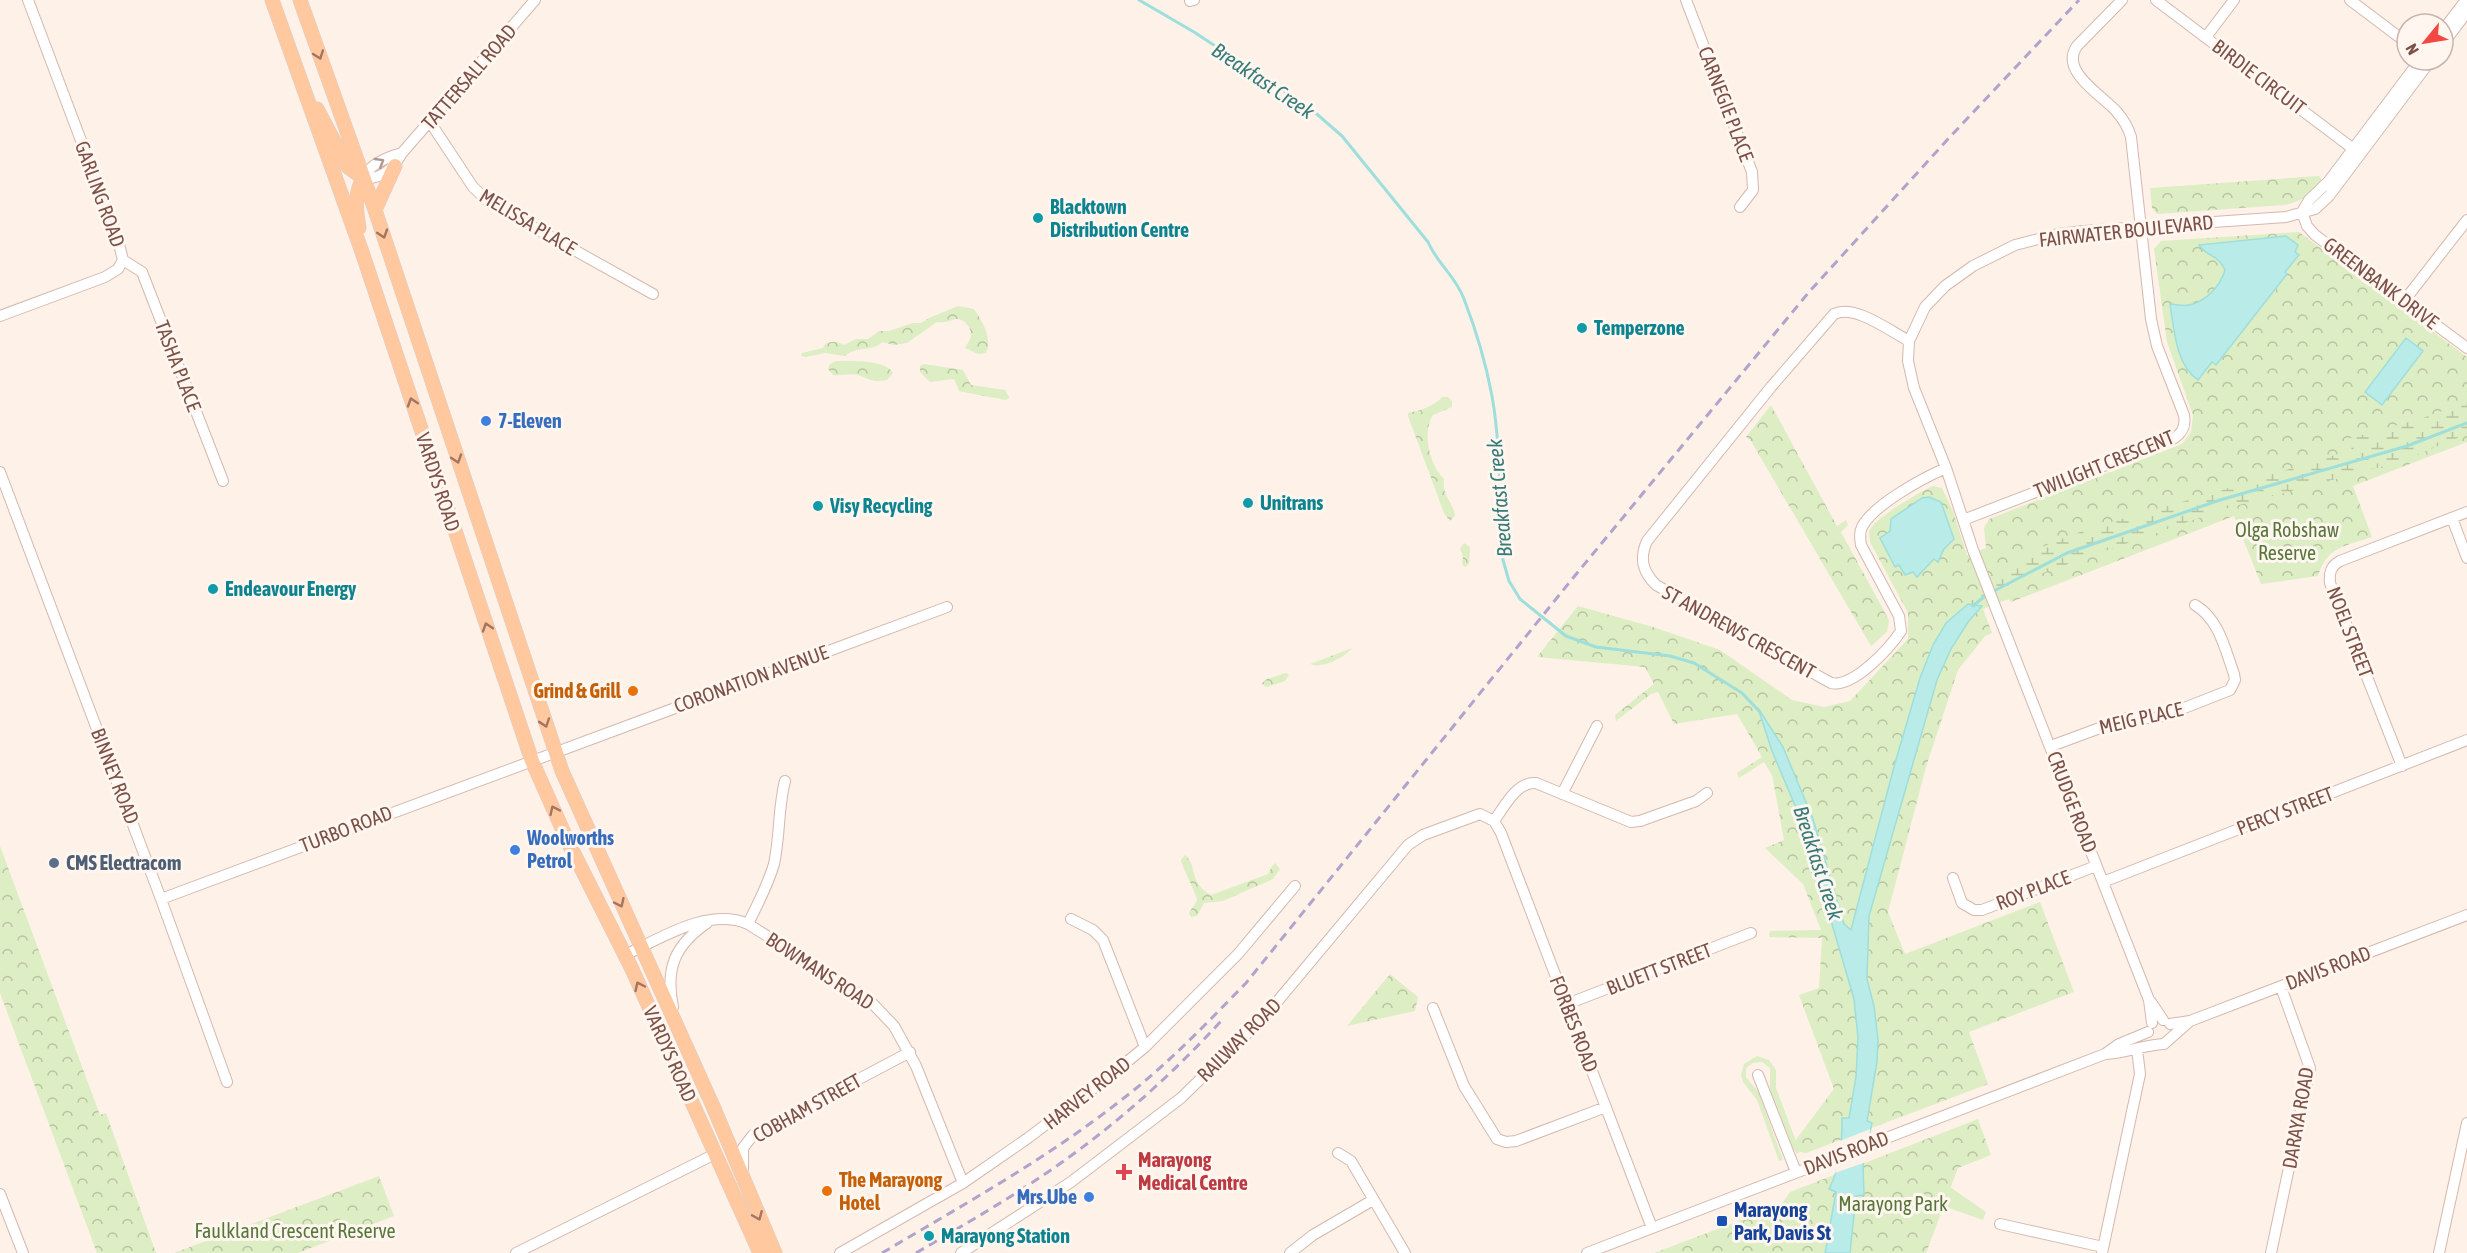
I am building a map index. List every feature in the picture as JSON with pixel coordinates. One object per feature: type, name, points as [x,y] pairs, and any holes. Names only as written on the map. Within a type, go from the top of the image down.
[{"type":"main road","name":"VARDYS ROAD","points":[[272,0],[362,252],[532,760],[569,844],[625,955],[760,1253]]},
{"type":"main road","name":"VARDYS ROAD","points":[[300,0],[375,210],[555,751],[591,839],[712,1104],[774,1253]]},
{"type":"main road","points":[[297,72],[348,167],[363,178],[357,190],[356,201],[362,252]]},
{"type":"main road","points":[[375,210],[399,160]]},
{"type":"main road","name":"VARDYS ROAD","points":[[712,1104],[720,1140],[715,1154]]},
{"type":"main road","name":"VARDYS ROAD","points":[[715,1154],[720,1154],[727,1160],[746,1188]]},
{"type":"street","name":"GARLING ROAD","points":[[0,316],[105,277],[118,269],[123,260],[117,236],[28,0]]},
{"type":"street","name":"TATTERSALL ROAD","points":[[363,178],[368,170],[390,156],[399,160],[535,0]]},
{"type":"street","name":"CARNEGIE PLACE","points":[[1686,0],[1752,172],[1753,190],[1740,207]]},
{"type":"street","points":[[2122,0],[2073,52],[2072,61],[2077,73],[2118,113],[2128,128],[2133,143],[2141,227]]},
{"type":"street","name":"BIRDIE CIRCUIT","points":[[2156,0],[2357,151]]},
{"type":"street","points":[[2206,37],[2234,0]]},
{"type":"street","points":[[2350,0],[2395,34]]},
{"type":"street","points":[[2455,14],[2466,0]]},
{"type":"street","points":[[2455,28],[2467,12]]},
{"type":"street","points":[[2302,212],[2309,200],[2357,151],[2419,72]]},
{"type":"street","name":"MELISSA PLACE","points":[[430,122],[472,188],[490,203],[653,294]]},
{"type":"street","name":"FAIRWATER BOULEVARD","points":[[1994,604],[1910,375],[1909,341],[1920,316],[1935,296],[1973,266],[2001,251],[2058,234],[2286,217],[2302,212]]},
{"type":"street","name":"GREENBANK DRIVE","points":[[2302,212],[2307,226],[2313,233],[2467,348]]},
{"type":"street","points":[[2404,302],[2467,220]]},
{"type":"street","name":"TWILIGHT CRESCENT","points":[[1963,520],[2171,440],[2181,433],[2185,422],[2184,416],[2153,333],[2141,227]]},
{"type":"street","name":"TASHA PLACE","points":[[123,260],[142,272],[222,481]]},
{"type":"street","name":"ST ANDREWS CRESCENT","points":[[1909,341],[1855,312],[1844,311],[1830,318],[1771,387],[1647,541],[1642,551],[1644,569],[1656,585],[1831,683],[1846,683],[1866,668],[1901,631],[1899,616],[1861,546],[1863,525],[1905,489],[1946,468]]},
{"type":"street","name":"BINNEY ROAD","points":[[0,472],[161,899],[227,1082]]},
{"type":"street","name":"NOEL STREET","points":[[2402,766],[2330,583],[2330,570],[2340,561],[2467,512]]},
{"type":"street","points":[[2451,518],[2467,558]]},
{"type":"street","name":"CRUDGE ROAD","points":[[1994,604],[2158,1024],[2173,1036]]},
{"type":"street","name":"MEIG PLACE","points":[[2051,746],[2112,722],[2127,718],[2155,718],[2234,692],[2234,674],[2215,624],[2207,612],[2195,605]]},
{"type":"street","name":"CORONATION AVENUE","points":[[532,760],[947,607]]},
{"type":"street","points":[[1562,794],[1597,726]]},
{"type":"street","name":"PERCY STREET","points":[[2103,882],[2467,740]]},
{"type":"street","name":"TURBO ROAD","points":[[161,899],[532,760]]},
{"type":"street","points":[[748,924],[774,864],[781,797],[785,781]]},
{"type":"street","points":[[1494,821],[1519,788],[1529,782],[1631,822],[1640,821],[1696,801],[1707,793]]},
{"type":"street","name":"RAILWAY ROAD","points":[[961,1253],[1071,1182],[1181,1098],[1266,1015],[1408,845],[1423,835],[1470,816],[1480,814],[1494,821]]},
{"type":"street","name":"FORBES ROAD","points":[[1494,821],[1501,833],[1652,1228]]},
{"type":"street","name":"ROY PLACE","points":[[1953,878],[1962,903],[1974,910],[1982,910],[2096,866]]},
{"type":"street","name":"HARVEY ROAD","points":[[840,1253],[963,1183],[1028,1138],[1145,1047],[1238,954],[1295,886]]},
{"type":"street","name":"DAVIS ROAD","points":[[1587,1253],[2105,1054],[2119,1044],[2158,1024],[2190,1022],[2467,915]]},
{"type":"street","points":[[680,1032],[670,995],[670,970],[684,942],[715,918]]},
{"type":"street","name":"BOWMANS ROAD","points":[[641,947],[696,923],[715,918],[730,918],[748,924],[871,1002],[894,1026],[910,1052],[963,1183]]},
{"type":"street","points":[[1071,919],[1093,930],[1103,940],[1145,1047]]},
{"type":"street","name":"BLUETT STREET","points":[[1567,1004],[1751,933]]},
{"type":"street","points":[[625,955],[641,947]]},
{"type":"street","name":"DARAYA ROAD","points":[[2271,1253],[2310,1068],[2281,987]]},
{"type":"street","points":[[1433,1008],[1464,1086],[1497,1139],[1506,1142],[1516,1141],[1606,1107]]},
{"type":"street","name":"DAVIS ROAD","points":[[2105,1054],[2124,1053],[2156,1043],[2168,1042],[2190,1022]]},
{"type":"street","points":[[2156,1043],[2150,1038],[2158,1024]]},
{"type":"street","points":[[2001,1224],[2103,1250],[2140,1074],[2141,1066],[2137,1049]]},
{"type":"street","name":"COBHAM STREET","points":[[746,1188],[742,1157],[744,1146],[753,1135],[910,1052]]},
{"type":"street","points":[[1758,1075],[1796,1172]]},
{"type":"street","points":[[2439,1253],[2467,1123]]},
{"type":"street","points":[[516,1253],[715,1154]]},
{"type":"street","points":[[1338,1154],[1346,1156],[1351,1161],[1405,1253]]},
{"type":"street","points":[[0,1194],[23,1253]]},
{"type":"street","points":[[1290,1253],[1313,1235],[1373,1200]]},
{"type":"green space","points":[[2319,176],[2324,182],[2301,200],[2290,204],[2157,214],[2152,208],[2150,188]]},
{"type":"green space","name":"Olga Robshaw Reserve","points":[[2299,232],[2467,357],[2467,442],[2353,486],[2372,537],[2346,545],[2332,553],[2318,576],[2261,584],[2234,516],[2011,602],[2009,599],[1983,609],[1992,633],[1985,636],[1958,670],[1926,767],[1888,912],[1905,954],[2040,902],[2074,992],[1969,1032],[1988,1084],[1806,1153],[1800,1152],[1795,1141],[1834,1089],[1799,995],[1819,988],[1822,938],[1769,937],[1770,931],[1821,930],[1803,884],[1765,848],[1784,840],[1772,775],[1764,762],[1739,778],[1737,773],[1762,757],[1737,714],[1674,724],[1658,692],[1651,694],[1616,721],[1615,715],[1654,684],[1645,667],[1537,657],[1578,606],[1653,627],[1720,650],[1792,700],[1824,707],[1850,701],[1908,639],[1908,613],[1870,542],[1869,532],[1872,526],[1918,494],[1933,486],[1942,488],[1953,511],[1967,555],[1986,548],[1984,528],[1989,519],[2182,444],[2191,432],[2193,415],[2167,342],[2154,249],[2161,241]]},
{"type":"green space","points":[[958,306],[974,309],[980,319],[986,330],[988,341],[986,353],[978,354],[965,348],[971,332],[964,322],[956,319],[937,322],[907,343],[894,345],[883,342],[845,356],[825,353],[801,356],[802,353],[823,348],[830,342],[844,345],[856,339],[868,339],[879,331],[889,331],[913,323],[921,323]]},
{"type":"green space","points":[[836,361],[876,363],[889,368],[893,373],[887,380],[878,381],[855,374],[833,375],[828,369],[830,364]]},
{"type":"green space","points":[[924,364],[963,370],[971,385],[1005,390],[1009,397],[1006,400],[959,391],[954,379],[930,382],[920,372],[920,366]]},
{"type":"green space","points":[[1442,397],[1448,397],[1452,401],[1452,407],[1433,415],[1428,430],[1428,439],[1431,457],[1444,479],[1446,495],[1454,511],[1455,516],[1450,521],[1444,513],[1408,416],[1408,413],[1431,405]]},
{"type":"green space","points":[[2467,402],[2467,434],[2399,462],[2224,509],[2043,573],[2009,589],[1982,606],[1968,604],[1962,607],[1983,585],[2007,566],[2064,538],[2352,450],[2348,439],[2423,418]]},
{"type":"green space","points":[[1771,405],[1837,526],[1846,520],[1848,525],[1841,532],[1889,620],[1887,632],[1871,646],[1751,441],[1746,437]]},
{"type":"green space","points":[[1464,543],[1470,547],[1469,564],[1465,567],[1462,564],[1463,556],[1460,549]]},
{"type":"green space","points":[[1352,648],[1332,662],[1320,665],[1310,664]]},
{"type":"green space","points":[[1286,673],[1289,675],[1285,681],[1267,687],[1261,684],[1267,679]]},
{"type":"green space","name":"Faulkland Crescent Reserve","points":[[0,846],[100,1115],[106,1113],[156,1253],[97,1253],[0,993]]},
{"type":"green space","points":[[1185,855],[1189,859],[1199,885],[1211,895],[1268,874],[1275,863],[1280,869],[1273,879],[1223,901],[1204,903],[1197,916],[1191,917],[1189,913],[1197,901],[1181,860]]},
{"type":"green space","points":[[1390,974],[1418,997],[1415,1011],[1347,1026]]},
{"type":"green space","points":[[1757,1056],[1769,1060],[1776,1070],[1776,1088],[1800,1152],[1797,1154],[1793,1148],[1770,1089],[1770,1068],[1762,1062],[1753,1063],[1746,1068],[1746,1077],[1759,1093],[1783,1160],[1779,1161],[1757,1100],[1743,1082],[1741,1075],[1744,1064]]},
{"type":"green space","name":"Marayong Park","points":[[1978,1119],[1991,1155],[1958,1168],[1926,1253],[1654,1253],[1781,1205],[1790,1192]]},
{"type":"green space","name":"Faulkland Crescent Reserve","points":[[379,1176],[394,1216],[298,1253],[174,1253]]},
{"type":"green space","points":[[1950,1187],[1986,1212],[1983,1220],[1943,1206]]},
{"type":"water","points":[[2286,236],[2298,245],[2295,252],[2299,255],[2285,272],[2287,274],[2216,365],[2212,362],[2198,380],[2185,366],[2177,346],[2170,304],[2187,305],[2207,297],[2223,276],[2225,270],[2222,265],[2199,245]]},
{"type":"water","points":[[2406,338],[2423,351],[2382,405],[2365,392]]},
{"type":"water","points":[[1929,497],[1941,502],[1954,539],[1944,549],[1938,562],[1934,559],[1917,577],[1913,572],[1905,575],[1899,565],[1895,567],[1880,538],[1890,531],[1891,519],[1922,498]]},
{"type":"water","points":[[1968,604],[1982,606],[1968,622],[1951,649],[1937,680],[1869,916],[1867,979],[1874,1006],[1878,1039],[1877,1062],[1867,1121],[1872,1123],[1863,1165],[1864,1195],[1856,1196],[1850,1253],[1825,1253],[1836,1192],[1829,1189],[1840,1154],[1842,1118],[1849,1118],[1856,1077],[1858,1038],[1854,999],[1802,822],[1772,751],[1758,708],[1783,747],[1813,819],[1844,924],[1851,930],[1920,678],[1933,645],[1946,623]]},
{"type":"pier","points":[[1870,1129],[1866,1162],[1835,1173],[1840,1141]]},
{"type":"waterway","name":"Breakfast Creek","points":[[1139,0],[1194,32],[1311,109],[1342,136],[1428,242],[1456,283],[1473,323],[1490,384],[1497,436],[1503,560],[1509,581],[1520,599],[1566,636],[1596,647],[1670,656],[1694,663],[1742,693],[1759,711]]},
{"type":"waterway","points":[[1992,592],[2067,553],[2220,500],[2407,446],[2467,423]]},
{"type":"waterway","points":[[1973,606],[1986,595]]},
{"type":"railway","points":[[882,1253],[1004,1181],[1092,1122],[1137,1088],[1170,1059],[1246,983],[1573,578],[1809,292],[1948,139],[2079,0]]},
{"type":"railway","points":[[916,1253],[1014,1194],[1093,1140],[1160,1083],[1222,1020]]},
{"type":"place","name":"Blacktown Distribution Centre","points":[[1038,218]]},
{"type":"place","name":"Temperzone","points":[[1582,328]]},
{"type":"place","name":"7-Eleven","points":[[486,421]]},
{"type":"place","name":"Unitrans","points":[[1248,503]]},
{"type":"place","name":"Visy Recycling","points":[[818,506]]},
{"type":"place","name":"Endeavour Energy","points":[[213,589]]},
{"type":"place","name":"Grind & Grill","points":[[633,691]]},
{"type":"place","name":"Woolworths Petrol","points":[[515,850]]},
{"type":"place","name":"CMS Electracom","points":[[54,863]]},
{"type":"place","name":"Marayong Medical Centre","points":[[1124,1172]]},
{"type":"place","name":"The Marayong Hotel","points":[[827,1191]]},
{"type":"place","name":"Mrs.Ube","points":[[1089,1197]]},
{"type":"place","name":"Marayong Park, Davis St","points":[[1722,1221]]},
{"type":"place","name":"Marayong Station","points":[[929,1236]]}]
